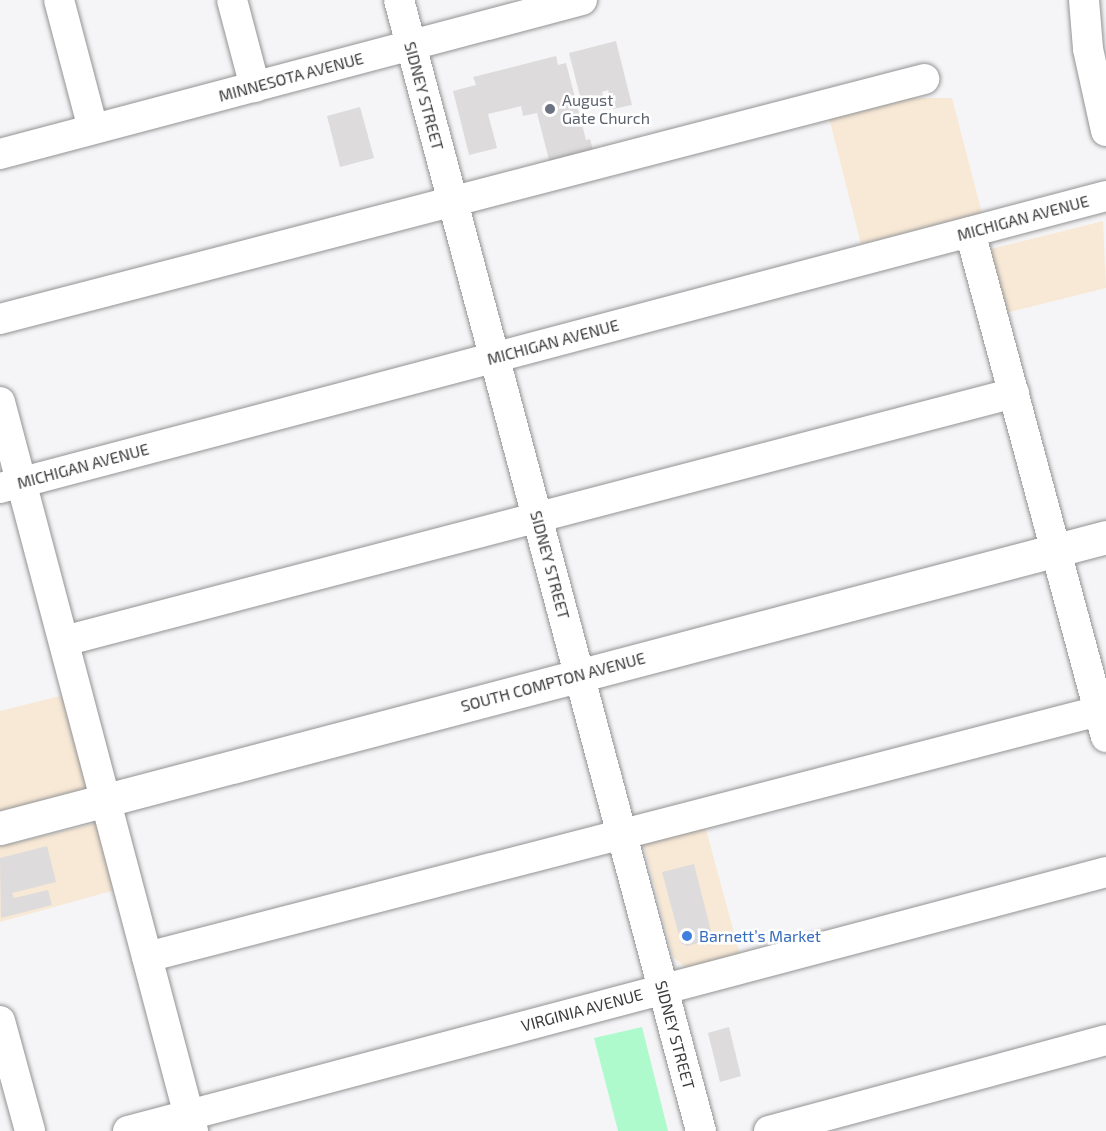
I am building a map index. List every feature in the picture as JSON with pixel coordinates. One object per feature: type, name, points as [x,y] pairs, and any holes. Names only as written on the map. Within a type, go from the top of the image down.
[{"type":"main road","name":"SOUTH COMPTON AVENUE","points":[[0,828],[1106,537]]},
{"type":"street","points":[[59,0],[93,129]]},
{"type":"street","points":[[232,0],[255,87]]},
{"type":"street","name":"SIDNEY STREET","points":[[399,0],[701,1131]]},
{"type":"street","name":"MINNESOTA AVENUE","points":[[0,154],[582,0]]},
{"type":"street","points":[[1084,0],[1088,49],[1106,131]]},
{"type":"street","points":[[0,319],[924,79]]},
{"type":"street","name":"MICHIGAN AVENUE","points":[[11,485],[1106,196]]},
{"type":"street","points":[[147,957],[622,835],[1102,724],[970,232]]},
{"type":"street","points":[[64,641],[1014,393]]},
{"type":"street","points":[[0,402],[11,485],[64,641],[191,1123]]},
{"type":"street","name":"VIRGINIA AVENUE","points":[[128,1131],[191,1123],[663,988],[1106,872]]},
{"type":"street","points":[[0,1021],[30,1131]]},
{"type":"street","points":[[769,1131],[1106,1040]]},
{"type":"shaded area","points":[[904,98],[952,98],[982,213],[861,244],[829,118]]},
{"type":"shaded area","points":[[1103,221],[1106,288],[998,315],[983,251]]},
{"type":"shaded area","points":[[68,694],[92,787],[0,811],[0,711]]},
{"type":"shaded area","points":[[101,822],[119,889],[0,922],[0,846]]},
{"type":"shaded area","points":[[704,822],[740,955],[688,969],[673,957],[642,838]]},
{"type":"green space","points":[[642,1027],[668,1131],[618,1131],[594,1038]]},
{"type":"building","points":[[616,41],[632,105],[613,109],[608,90],[602,92],[604,99],[582,104],[569,53]]},
{"type":"building","name":"August Gate Church","points":[[556,56],[558,65],[566,63],[586,140],[590,139],[595,157],[551,168],[537,113],[523,116],[521,106],[488,114],[497,148],[469,155],[453,91],[476,85],[473,77]]},
{"type":"building","points":[[360,107],[374,158],[340,167],[327,116]]},
{"type":"building","points":[[47,846],[56,882],[12,893],[14,898],[48,890],[52,905],[1,918],[0,858]]},
{"type":"building","points":[[694,864],[713,939],[687,946],[681,943],[662,872]]},
{"type":"building","points":[[729,1027],[741,1076],[720,1082],[708,1033]]},
{"type":"place","name":"August Gate Church","points":[[550,109]]},
{"type":"place","name":"Barnett’s Market","points":[[687,936]]}]
